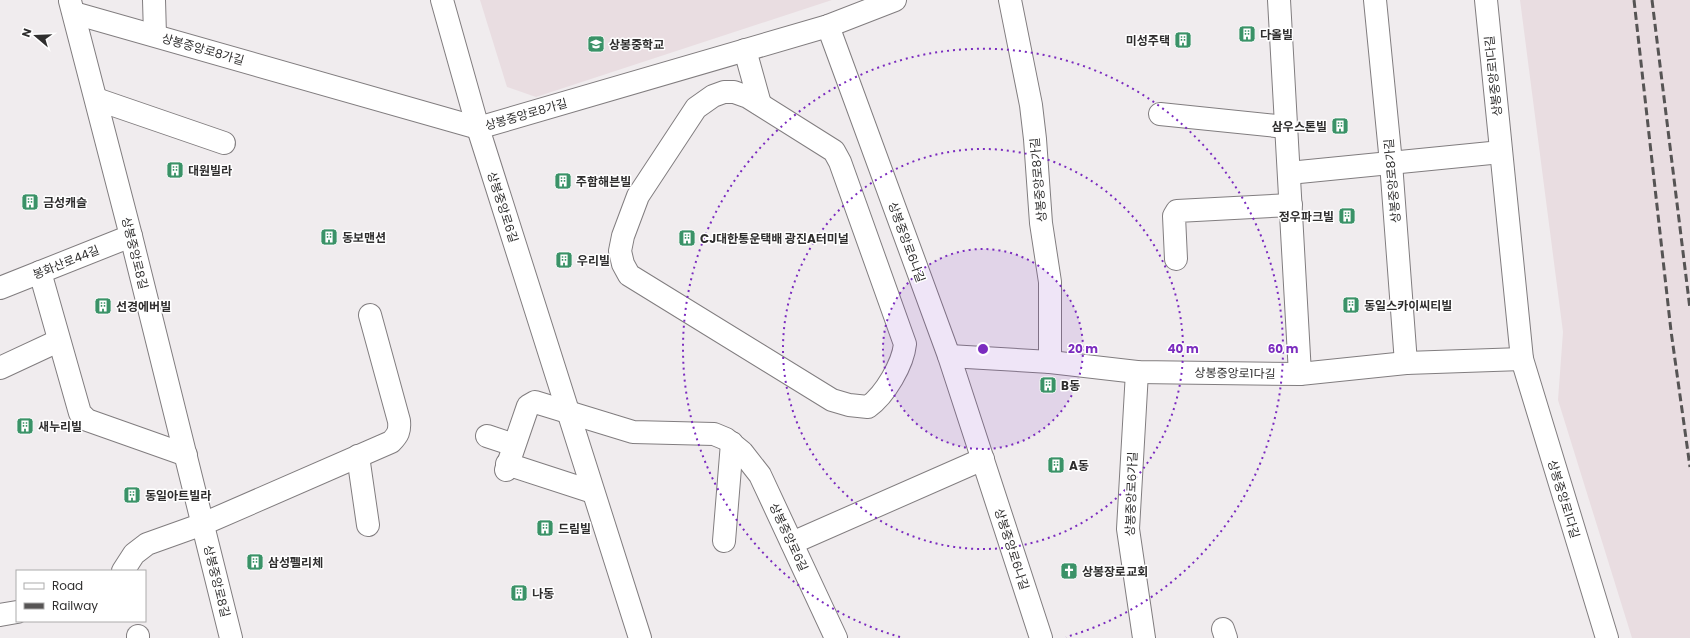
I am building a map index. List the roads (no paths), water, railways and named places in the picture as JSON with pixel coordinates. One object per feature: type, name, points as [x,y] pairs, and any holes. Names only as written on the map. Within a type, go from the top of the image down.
[{"type":"street","name":"상봉중앙로8가길","points":[[154,0],[155,35]]},
{"type":"street","name":"상봉중앙로6길","points":[[442,0],[478,128],[640,638]]},
{"type":"street","name":"상봉중앙로8가길","points":[[72,7],[155,35],[478,128],[828,26],[895,0]]},
{"type":"street","name":"상봉중앙로8가길","points":[[1010,0],[1031,105],[1035,139],[1041,223],[1050,282],[1050,362]]},
{"type":"street","points":[[1279,0],[1300,374]]},
{"type":"street","name":"상봉중앙로8가길","points":[[1375,0],[1391,163],[1406,363]]},
{"type":"street","name":"상봉중앙로1다길","points":[[1486,0],[1500,152],[1522,359],[1607,638]]},
{"type":"street","name":"상봉중앙로8길","points":[[72,7],[131,236],[231,638]]},
{"type":"street","name":"상봉중앙로6나길","points":[[828,26],[949,356],[1041,638]]},
{"type":"street","points":[[745,50],[760,104],[834,151],[840,162],[905,344],[904,354],[899,367],[875,402],[868,407],[850,405],[832,400],[629,275],[623,264],[620,251],[623,236],[638,196],[696,108],[713,96],[724,92],[734,92],[748,97],[760,104]]},
{"type":"street","points":[[96,99],[224,143]]},
{"type":"street","points":[[1160,114],[1286,127]]},
{"type":"street","points":[[1289,173],[1500,152]]},
{"type":"street","points":[[1176,259],[1174,216],[1178,211],[1291,205]]},
{"type":"street","name":"봉화산로44길","points":[[0,288],[131,236]]},
{"type":"street","points":[[40,272],[58,341],[80,413],[87,420],[186,455]]},
{"type":"street","points":[[123,570],[134,554],[147,544],[203,524],[391,442],[398,434],[400,428],[370,314]]},
{"type":"street","points":[[0,368],[58,341]]},
{"type":"street","name":"상봉중앙로1다길","points":[[949,356],[1050,362],[1137,372],[1300,374],[1406,363],[1522,359]]},
{"type":"street","name":"상봉중앙로6가길","points":[[1137,372],[1128,529],[1144,638]]},
{"type":"street","name":"상봉중앙로6길","points":[[509,460],[528,406],[535,402],[633,432],[707,432],[720,436],[742,452],[760,475],[836,638]]},
{"type":"street","points":[[487,436],[509,460],[593,492]]},
{"type":"street","points":[[724,541],[732,444]]},
{"type":"street","points":[[358,456],[368,525]]},
{"type":"street","points":[[792,543],[983,459]]},
{"type":"street","points":[[0,615],[16,612]]},
{"type":"railway","points":[[1634,0],[1671,331],[1690,467]]},
{"type":"railway","points":[[1652,0],[1690,309]]},
{"type":"place","name":"다올빌","points":[[1247,34]]},
{"type":"place","name":"미성주택","points":[[1183,40]]},
{"type":"place","name":"상봉중학교","points":[[596,44]]},
{"type":"place","name":"삼우스톤빌","points":[[1340,126]]},
{"type":"place","name":"대원빌라","points":[[175,170]]},
{"type":"place","name":"주함해븐빌","points":[[563,181]]},
{"type":"place","name":"금성캐슬","points":[[30,202]]},
{"type":"place","name":"정우파크빌","points":[[1347,216]]},
{"type":"place","name":"동보맨션","points":[[329,237]]},
{"type":"place","name":"CJ대한통운택배 광진A터미널","points":[[687,238]]},
{"type":"place","name":"우리빌","points":[[564,260]]},
{"type":"place","name":"동일스카이씨티빌","points":[[1351,305]]},
{"type":"place","name":"선경에버빌","points":[[103,306]]},
{"type":"place","name":"B동","points":[[1048,385]]},
{"type":"place","name":"새누리빌","points":[[25,426]]},
{"type":"place","name":"A동","points":[[1056,465]]},
{"type":"place","name":"동일아트빌라","points":[[132,495]]},
{"type":"place","name":"드림빌","points":[[545,528]]},
{"type":"place","name":"삼성펠리체","points":[[255,562]]},
{"type":"place","name":"상봉장로교회","points":[[1069,571]]},
{"type":"place","name":"나동","points":[[519,593]]}]
